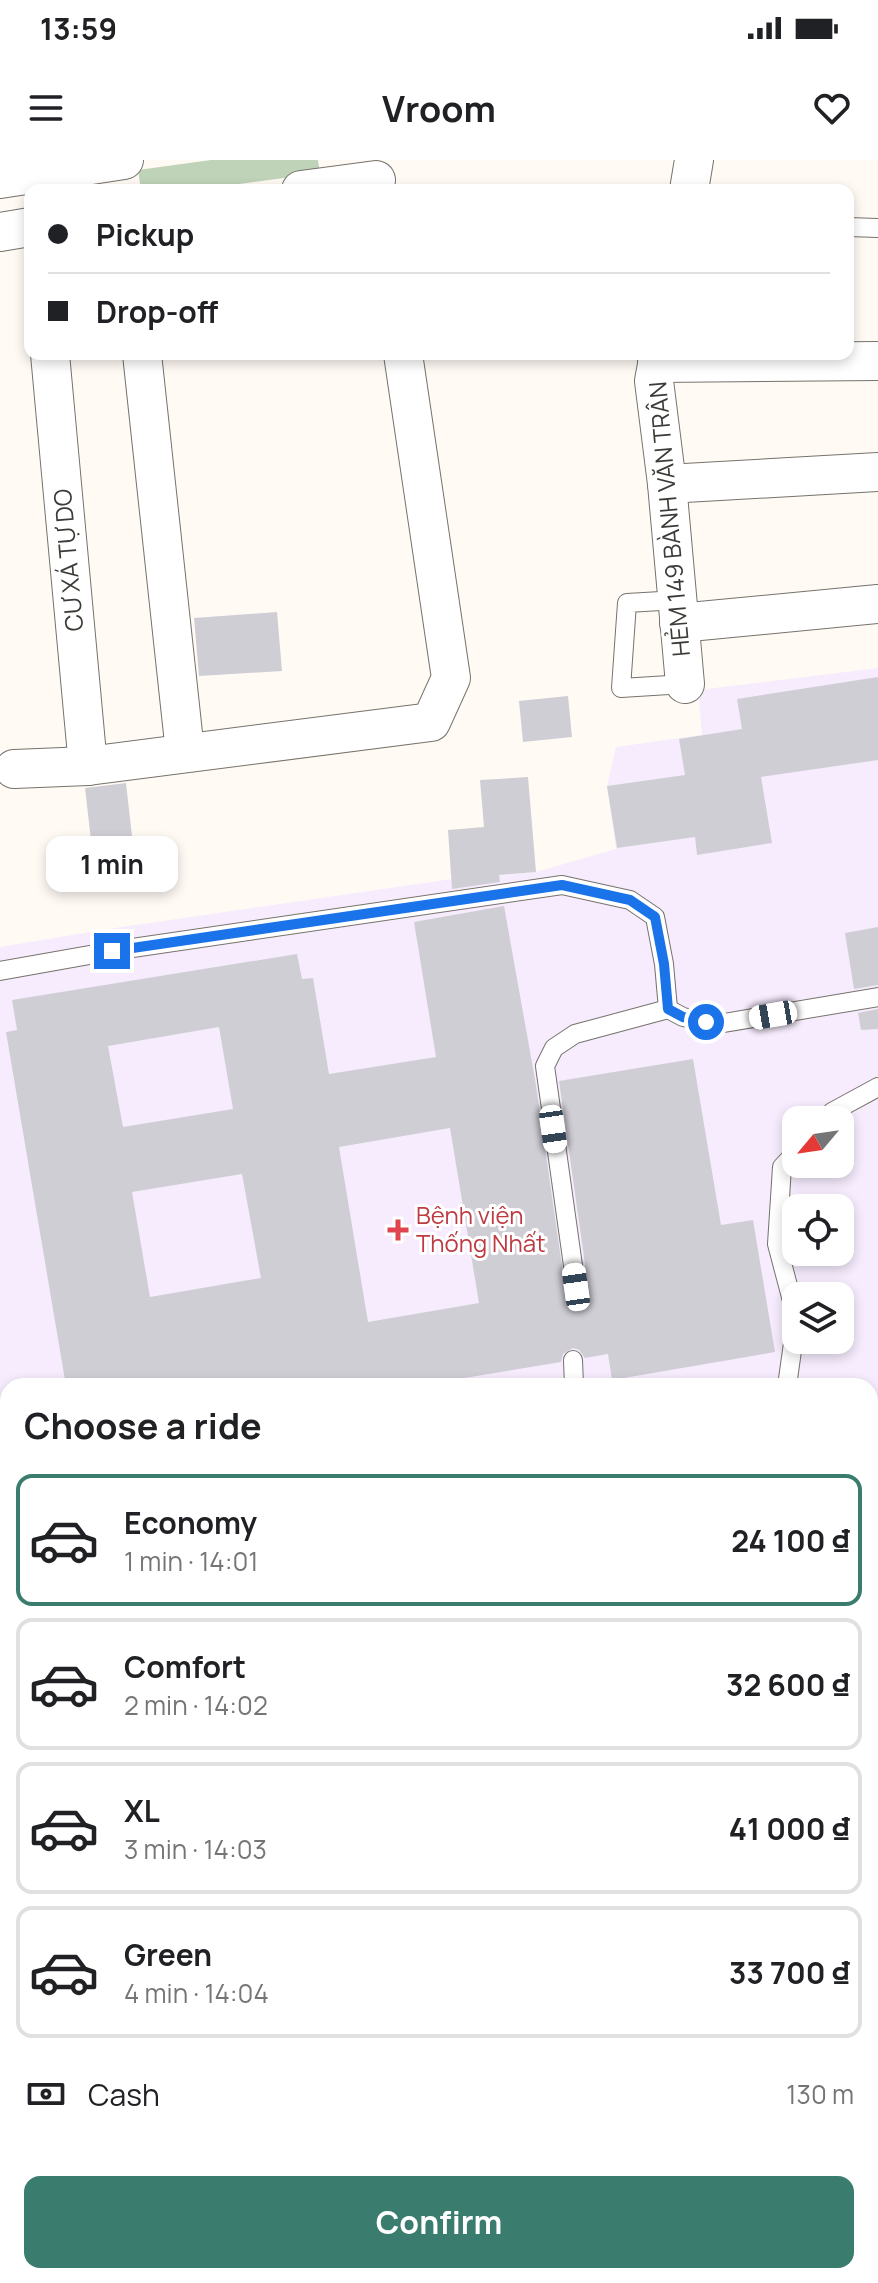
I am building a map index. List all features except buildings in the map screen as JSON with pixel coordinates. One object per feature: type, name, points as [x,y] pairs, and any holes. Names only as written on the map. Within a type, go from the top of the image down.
[{"type":"street","points":[[23,181],[122,160],[124,184]]},
{"type":"street","points":[[690,184],[694,160]]},
{"type":"street","points":[[336,184],[376,177]]},
{"type":"street","points":[[0,232],[24,228]]},
{"type":"street","name":"CƯ XÁ TỰ DO","points":[[51,360],[88,766]]},
{"type":"street","points":[[143,360],[185,752]]},
{"type":"street","points":[[7,769],[88,766],[431,722],[451,678],[404,360]]},
{"type":"street","name":"HẺM 149 BÀNH VĂN TRÂN","points":[[658,360],[654,381],[667,484],[685,684]]},
{"type":"street","points":[[805,360],[878,361]]},
{"type":"street","points":[[667,484],[878,472]]},
{"type":"street","points":[[678,612],[878,604]]},
{"type":"lane","points":[[854,227],[878,228]]},
{"type":"lane","points":[[678,612],[627,603],[621,688],[685,684]]},
{"type":"lane","points":[[0,971],[112,951],[562,885],[630,900],[655,917],[668,1009]]},
{"type":"lane","points":[[576,1287],[545,1066],[554,1048],[575,1034],[668,1009],[683,1017],[718,1024],[878,997]]},
{"type":"lane","points":[[843,1106],[878,1087]]},
{"type":"lane","points":[[782,1167],[777,1244],[787,1282]]},
{"type":"lane","points":[[788,1378],[791,1354]]},
{"type":"lane","points":[[573,1360],[574,1378]]},
{"type":"shaded area","name":"Bệnh viện Thống Nhất","points":[[878,668],[878,1378],[0,1378],[0,947],[452,879],[536,872],[616,849],[607,786],[616,747],[702,735],[698,690]]},
{"type":"green space","points":[[211,160],[318,160],[320,173],[239,184],[140,184],[138,170]]},
{"type":"place","name":"Bệnh viện Thống Nhất","points":[[398,1230]]},
{"type":"route","points":[[112,951],[562,885],[630,900],[655,917],[668,1009],[683,1017],[706,1022]]}]
